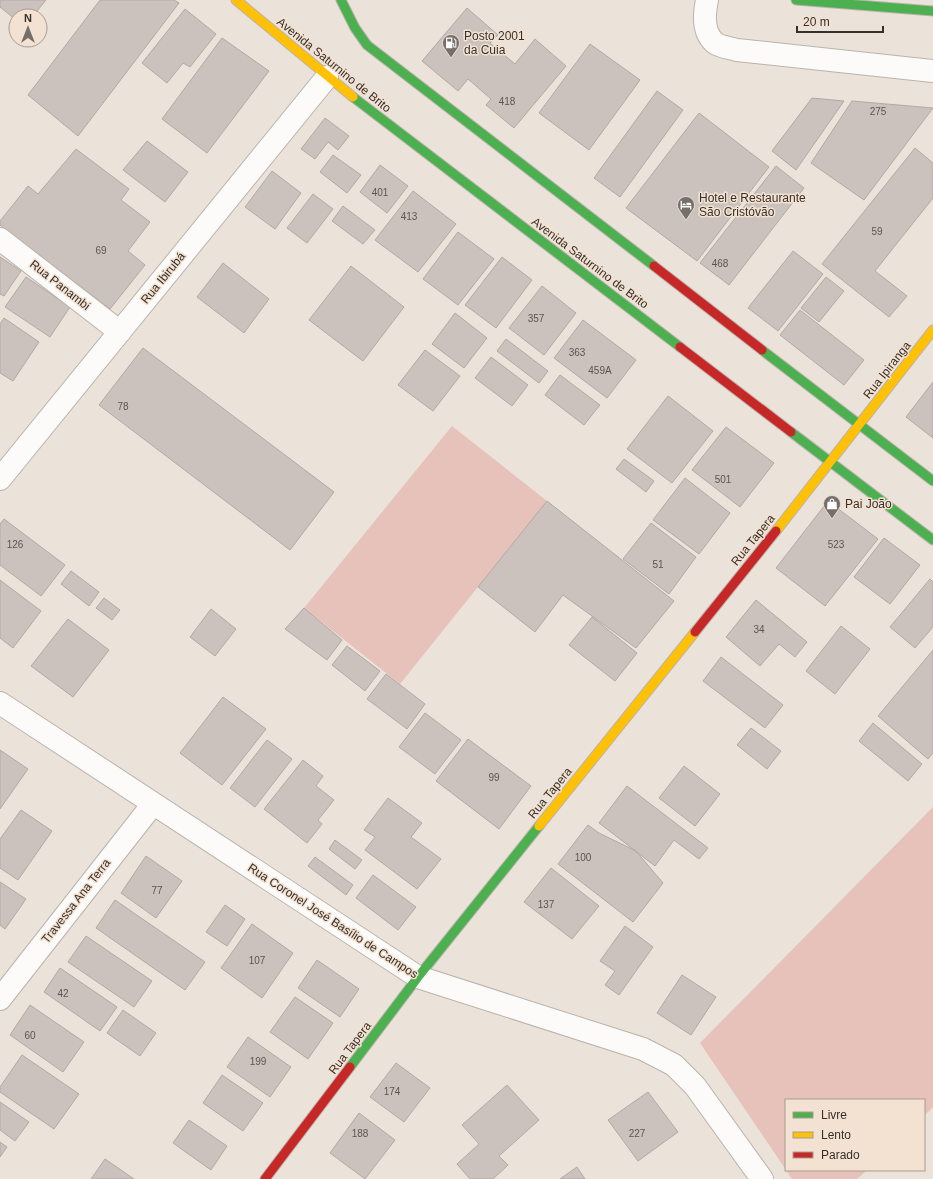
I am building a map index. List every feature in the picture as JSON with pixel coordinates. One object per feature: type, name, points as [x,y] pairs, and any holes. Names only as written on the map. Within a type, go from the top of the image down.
[{"type":"main road","name":"Avenida Saturnino de Brito","points":[[236,0],[327,77],[933,540]]},
{"type":"main road","points":[[341,0],[355,28],[367,45],[933,481]]},
{"type":"main road","points":[[796,0],[933,11]]},
{"type":"main road","name":"Rua Ipiranga","points":[[859,425],[933,330]]},
{"type":"main road","name":"Rua Tapera","points":[[264,1179],[418,978],[859,425]]},
{"type":"street","points":[[707,0],[704,14],[707,29],[716,43],[737,50],[933,72]]},
{"type":"street","name":"Rua Ibirubá","points":[[0,479],[327,77]]},
{"type":"street","name":"Rua Panambi","points":[[0,239],[120,332]]},
{"type":"street","name":"Rua Coronel José Basílio de Campos","points":[[0,703],[418,978],[643,1049],[674,1065],[695,1086],[762,1179]]},
{"type":"street","name":"Travessa Ana Terra","points":[[0,999],[153,804]]},
{"type":"shaded area","points":[[452,426],[547,501],[400,684],[304,608]]},
{"type":"shaded area","points":[[933,807],[933,1107],[925,1115],[925,1099],[785,1099],[785,1169],[700,1043]]},
{"type":"shaded area","points":[[787,1171],[866,1171],[857,1179],[792,1179]]},
{"type":"building","points":[[0,0],[46,0],[40,8],[8,8],[8,14],[0,7]]},
{"type":"building","points":[[100,0],[174,0],[179,3],[78,136],[28,95]]},
{"type":"building","points":[[467,8],[498,35],[490,43],[515,64],[535,39],[566,66],[514,128],[486,105],[491,99],[468,79],[458,91],[422,61]]},
{"type":"building","points":[[185,9],[216,34],[190,67],[183,63],[167,83],[142,63]]},
{"type":"building","points":[[222,38],[269,71],[207,153],[162,119]]},
{"type":"building","points":[[590,44],[640,80],[589,150],[539,113]]},
{"type":"building","points":[[657,91],[683,110],[620,197],[594,178]]},
{"type":"building","points":[[812,98],[844,101],[796,170],[772,151]]},
{"type":"building","points":[[852,101],[933,108],[864,200],[811,163]]},
{"type":"building","points":[[699,113],[769,167],[697,261],[626,208]]},
{"type":"building","points":[[325,118],[349,136],[338,150],[328,142],[315,159],[301,149]]},
{"type":"building","points":[[147,141],[188,172],[165,202],[123,170]]},
{"type":"building","points":[[915,148],[933,163],[933,198],[875,271],[907,296],[889,317],[822,264]]},
{"type":"building","points":[[76,149],[129,189],[121,200],[150,222],[128,251],[145,265],[110,309],[0,225],[0,221],[28,186],[38,194]]},
{"type":"building","points":[[333,155],[361,175],[347,193],[320,172]]},
{"type":"building","points":[[380,165],[408,186],[387,213],[360,192]]},
{"type":"building","points":[[776,166],[804,188],[729,285],[700,263]]},
{"type":"building","points":[[272,171],[301,193],[275,229],[245,207]]},
{"type":"building","points":[[413,191],[456,224],[418,272],[375,240]]},
{"type":"building","points":[[313,194],[333,209],[307,243],[287,228]]},
{"type":"building","points":[[343,206],[375,230],[363,244],[332,221]]},
{"type":"building","points":[[458,232],[494,259],[458,305],[423,279]]},
{"type":"building","points":[[793,251],[823,274],[778,331],[748,308]]},
{"type":"building","points":[[0,257],[21,271],[4,296],[0,294]]},
{"type":"building","points":[[502,257],[532,280],[496,328],[465,305]]},
{"type":"building","points":[[223,263],[269,299],[244,333],[197,297]]},
{"type":"building","points":[[351,266],[404,307],[363,361],[309,320]]},
{"type":"building","points":[[26,277],[70,307],[50,337],[5,307]]},
{"type":"building","points":[[826,277],[844,291],[819,322],[801,308]]},
{"type":"building","points":[[542,286],[576,313],[544,355],[509,328]]},
{"type":"building","points":[[800,310],[864,360],[844,385],[780,335]]},
{"type":"building","points":[[455,313],[487,338],[464,368],[432,344]]},
{"type":"building","points":[[4,318],[39,342],[13,381],[0,373],[0,324]]},
{"type":"building","points":[[583,320],[636,360],[607,398],[554,358]]},
{"type":"building","points":[[506,339],[548,371],[539,383],[497,351]]},
{"type":"building","points":[[143,348],[334,492],[290,550],[99,405]]},
{"type":"building","points":[[425,350],[460,376],[433,411],[398,385]]},
{"type":"building","points":[[491,357],[528,385],[512,406],[475,378]]},
{"type":"building","points":[[560,375],[600,405],[584,425],[545,395]]},
{"type":"building","points":[[933,382],[933,438],[906,417]]},
{"type":"building","points":[[668,396],[713,431],[672,483],[627,449]]},
{"type":"building","points":[[726,427],[774,463],[740,507],[692,470]]},
{"type":"building","points":[[624,459],[654,481],[646,492],[616,469]]},
{"type":"building","points":[[685,478],[730,513],[699,554],[653,520]]},
{"type":"building","points":[[547,501],[674,601],[636,648],[563,595],[535,632],[478,587]]},
{"type":"building","points":[[828,501],[878,539],[825,606],[776,568]]},
{"type":"building","points":[[4,519],[65,565],[41,596],[0,565],[0,524]]},
{"type":"building","points":[[651,523],[696,557],[669,594],[623,559]]},
{"type":"building","points":[[884,538],[920,565],[890,604],[854,577]]},
{"type":"building","points":[[71,571],[99,592],[89,606],[61,584]]},
{"type":"building","points":[[930,579],[933,582],[933,627],[915,648],[890,627]]},
{"type":"building","points":[[0,580],[41,611],[13,648],[0,638]]},
{"type":"building","points":[[104,598],[120,610],[112,620],[96,608]]},
{"type":"building","points":[[756,600],[807,642],[795,657],[779,644],[760,666],[726,637]]},
{"type":"building","points":[[304,608],[342,640],[327,660],[285,629]]},
{"type":"building","points":[[211,609],[236,629],[215,656],[190,637]]},
{"type":"building","points":[[592,617],[637,653],[615,681],[569,645]]},
{"type":"building","points":[[68,619],[109,650],[73,697],[31,666]]},
{"type":"building","points":[[841,626],[870,649],[835,694],[806,671]]},
{"type":"building","points":[[347,646],[380,671],[365,691],[332,665]]},
{"type":"building","points":[[933,650],[933,753],[928,759],[878,716]]},
{"type":"building","points":[[721,657],[783,705],[765,728],[703,681]]},
{"type":"building","points":[[386,674],[425,704],[407,729],[367,699]]},
{"type":"building","points":[[223,697],[266,729],[222,785],[180,753]]},
{"type":"building","points":[[425,713],[461,740],[435,774],[399,747]]},
{"type":"building","points":[[873,723],[922,764],[908,781],[859,741]]},
{"type":"building","points":[[751,728],[781,751],[767,769],[737,745]]},
{"type":"building","points":[[468,739],[531,786],[499,829],[436,781]]},
{"type":"building","points":[[267,740],[292,759],[255,807],[230,788]]},
{"type":"building","points":[[0,750],[28,769],[0,809]]},
{"type":"building","points":[[303,760],[323,776],[316,786],[334,800],[318,820],[322,824],[307,843],[264,809]]},
{"type":"building","points":[[684,766],[720,794],[695,826],[659,798]]},
{"type":"building","points":[[627,786],[708,848],[699,859],[674,840],[655,866],[599,823]]},
{"type":"building","points":[[388,798],[422,823],[411,837],[441,859],[417,889],[365,850],[375,837],[364,830]]},
{"type":"building","points":[[21,810],[52,831],[18,880],[0,868],[0,839]]},
{"type":"building","points":[[588,825],[599,833],[636,851],[663,883],[633,922],[558,864]]},
{"type":"building","points":[[335,840],[362,860],[355,869],[329,849]]},
{"type":"building","points":[[146,856],[182,881],[156,918],[121,893]]},
{"type":"building","points":[[315,857],[353,885],[346,895],[308,866]]},
{"type":"building","points":[[551,868],[599,906],[572,939],[524,902]]},
{"type":"building","points":[[373,875],[416,907],[398,930],[356,898]]},
{"type":"building","points":[[0,882],[26,899],[5,929],[0,925]]},
{"type":"building","points":[[115,900],[205,962],[185,990],[96,928]]},
{"type":"building","points":[[225,905],[245,919],[227,946],[206,932]]},
{"type":"building","points":[[252,924],[293,953],[262,998],[221,968]]},
{"type":"building","points":[[625,926],[653,947],[619,995],[605,985],[615,971],[600,961]]},
{"type":"building","points":[[86,936],[152,981],[134,1007],[68,962]]},
{"type":"building","points":[[317,960],[359,989],[340,1017],[298,988]]},
{"type":"building","points":[[60,968],[117,1007],[100,1031],[44,992]]},
{"type":"building","points":[[682,975],[716,997],[691,1035],[657,1013]]},
{"type":"building","points":[[295,997],[333,1023],[308,1059],[270,1032]]},
{"type":"building","points":[[30,1005],[84,1042],[63,1072],[10,1035]]},
{"type":"building","points":[[123,1010],[156,1033],[140,1056],[107,1033]]},
{"type":"building","points":[[248,1037],[291,1067],[270,1097],[227,1067]]},
{"type":"building","points":[[22,1055],[79,1094],[54,1129],[0,1092],[0,1087]]},
{"type":"building","points":[[396,1063],[430,1088],[404,1122],[370,1097]]},
{"type":"building","points":[[222,1075],[263,1103],[243,1131],[203,1103]]},
{"type":"building","points":[[507,1085],[539,1120],[499,1156],[508,1165],[493,1179],[470,1179],[457,1164],[479,1144],[462,1125]]},
{"type":"building","points":[[648,1092],[678,1132],[638,1161],[608,1120]]},
{"type":"building","points":[[0,1102],[29,1122],[15,1141],[0,1130]]},
{"type":"building","points":[[359,1113],[395,1140],[365,1179],[330,1153]]},
{"type":"building","points":[[189,1120],[227,1146],[211,1170],[173,1143]]},
{"type":"building","points":[[0,1142],[7,1147],[0,1157]]},
{"type":"building","points":[[105,1159],[134,1179],[91,1179]]},
{"type":"building","points":[[577,1167],[585,1179],[560,1179]]},
{"type":"traffic: fast","points":[[341,0],[355,28],[367,45],[654,266]]},
{"type":"traffic: fast","points":[[796,0],[933,11]]},
{"type":"traffic: fast","points":[[353,97],[680,347]]},
{"type":"traffic: fast","points":[[762,350],[933,481]]},
{"type":"traffic: fast","points":[[791,432],[933,540]]},
{"type":"traffic: fast","points":[[350,1067],[418,977],[539,826]]},
{"type":"traffic: slow","points":[[236,0],[353,97]]},
{"type":"traffic: slow","points":[[776,531],[933,330]]},
{"type":"traffic: slow","points":[[539,826],[695,632]]},
{"type":"traffic: jam","points":[[654,266],[762,350]]},
{"type":"traffic: jam","points":[[680,347],[791,432]]},
{"type":"traffic: jam","points":[[695,632],[776,531]]},
{"type":"traffic: jam","points":[[265,1179],[350,1067]]},
{"type":"place","name":"Posto 2001 da Cuia","points":[[451,58]]},
{"type":"place","name":"Hotel e Restaurante São Cristóvão","points":[[686,220]]},
{"type":"place","name":"Pai João","points":[[832,519]]}]
